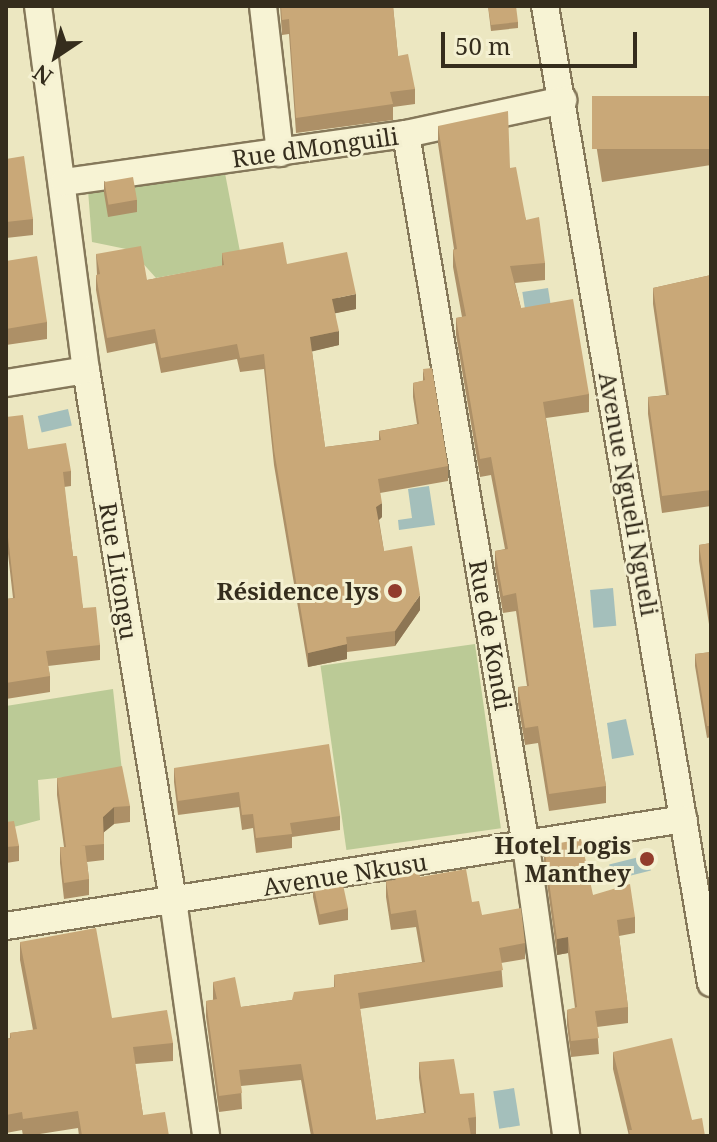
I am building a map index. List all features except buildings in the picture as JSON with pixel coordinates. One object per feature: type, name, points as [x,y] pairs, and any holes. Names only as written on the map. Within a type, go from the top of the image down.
[{"type":"street","name":"Rue Litongu","points":[[38,6],[64,182],[86,370],[173,900],[206,1136]]},
{"type":"street","points":[[263,6],[280,153]]},
{"type":"street","name":"Avenue Ngueli Ngueli","points":[[545,6],[711,983]]},
{"type":"street","name":"Rue dMonguili","points":[[64,182],[406,134],[563,100]]},
{"type":"street","name":"Rue de Kondi","points":[[406,134],[526,846],[566,1136]]},
{"type":"street","points":[[6,383],[86,370]]},
{"type":"street","name":"Avenue Nkusu","points":[[6,926],[684,819]]},
{"type":"green space","points":[[224,168],[242,262],[156,278],[131,250],[92,242],[88,190],[130,188]]},
{"type":"green space","points":[[475,644],[501,828],[346,850],[321,666]]},
{"type":"green space","points":[[113,689],[122,771],[38,780],[40,820],[6,829],[6,706]]},
{"type":"water","points":[[548,288],[551,306],[525,310],[522,292]]},
{"type":"water","points":[[68,409],[72,426],[42,433],[38,416]]},
{"type":"water","points":[[429,486],[435,525],[399,530],[398,520],[412,518],[408,489]]},
{"type":"water","points":[[613,588],[616,626],[593,628],[590,590]]},
{"type":"water","points":[[626,719],[634,755],[612,759],[607,723]]},
{"type":"water","points":[[647,855],[651,871],[613,880],[609,864]]},
{"type":"water","points":[[514,1088],[520,1126],[499,1129],[493,1091]]},
{"type":"place","name":"Résidence lys","points":[[395,591]]},
{"type":"place","name":"Hotel Logis Manthey","points":[[647,859]]}]
